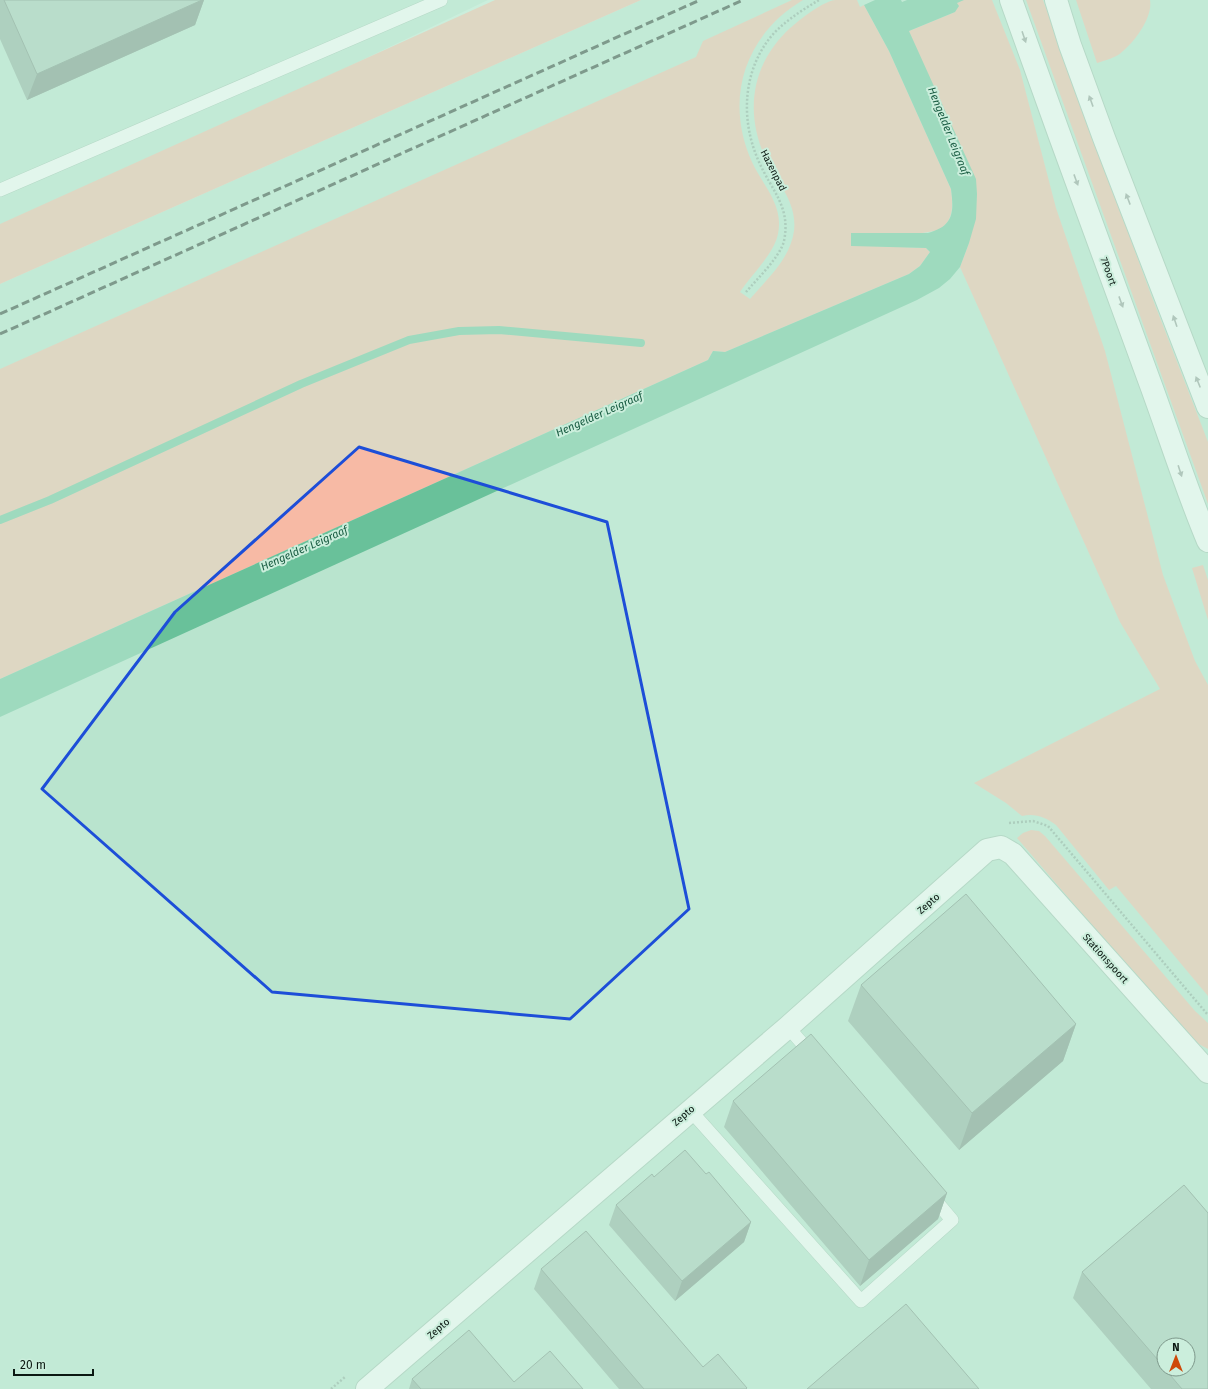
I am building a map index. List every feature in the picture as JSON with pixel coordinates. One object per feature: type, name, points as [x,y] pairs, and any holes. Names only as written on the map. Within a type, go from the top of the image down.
[{"type":"street","name":"7Poort","points":[[1011,0],[1062,144],[1155,394],[1190,498],[1208,542]]},
{"type":"street","points":[[1056,0],[1070,45],[1104,138],[1208,407]]},
{"type":"street","name":"Zepto","points":[[368,1389],[788,1027],[987,850],[1001,847]]},
{"type":"street","name":"Stationspoort","points":[[1001,847],[1013,854],[1208,1072]]},
{"type":"lane","points":[[0,190],[441,0]]},
{"type":"lane","points":[[788,1027],[819,1063]]},
{"type":"lane","points":[[690,1110],[860,1301],[952,1220],[922,1184]]},
{"type":"path","name":"Hazenpad","points":[[746,292],[775,257],[783,243],[786,231],[785,215],[780,200],[760,164],[748,129],[746,105],[750,82],[755,63],[763,48],[775,32],[797,14],[819,0]]},
{"type":"highlighted area","points":[[359,447],[607,522],[689,909],[570,1019],[272,992],[42,789],[175,612]]},
{"type":"shaded area","points":[[0,0],[488,0],[0,233]]},
{"type":"shaded area","points":[[495,0],[641,0],[0,284],[0,224]]},
{"type":"shaded area","points":[[641,0],[1208,0],[1208,1389],[0,1389],[0,284]]},
{"type":"shaded area","points":[[792,0],[803,0],[783,14],[766,31],[754,50],[745,71],[740,93],[740,115],[744,139],[752,162],[775,205],[779,224],[776,242],[772,249],[740,292],[750,299],[783,260],[792,241],[794,231],[791,205],[762,150],[757,132],[754,114],[754,97],[757,80],[773,48],[785,33],[816,9],[835,0],[857,0],[860,7],[864,5],[889,51],[951,189],[952,201],[952,212],[950,217],[945,226],[940,230],[851,245],[926,248],[930,252],[920,266],[909,274],[725,352],[713,351],[708,360],[0,679],[0,369],[696,57],[703,41]]},
{"type":"shaded area","points":[[963,0],[992,0],[1020,70],[1056,208],[1105,351],[1163,575],[1195,661],[1208,685],[1208,996],[1116,886],[1109,890],[1056,825],[1040,816],[1022,816],[1006,803],[974,783],[1160,689],[1120,622],[960,267],[969,243],[909,31],[955,12],[957,3]]},
{"type":"shaded area","points":[[1026,0],[1043,0],[1150,292],[1208,442],[1208,504]]},
{"type":"shaded area","points":[[1076,0],[1150,0],[1149,14],[1138,35],[1128,47],[1117,55],[1097,63]]},
{"type":"shaded area","points":[[1203,565],[1208,580],[1208,620],[1192,568]]},
{"type":"shaded area","points":[[1031,830],[1039,831],[1045,836],[1195,1011],[1208,1023],[1208,1049],[1197,1043],[1182,1030],[1017,838],[1023,833]]},
{"type":"water","name":"Hengelder Leigraaf","points":[[875,0],[901,0],[902,2],[907,0],[964,0],[957,3],[959,6],[955,12],[909,31],[976,179],[976,219],[960,267],[950,279],[939,288],[917,300],[0,717],[0,679],[708,360],[713,351],[725,352],[909,274],[920,266],[930,252],[926,248],[851,246],[851,233],[928,233],[937,230],[947,222],[952,211],[951,189],[889,51],[864,5]]},
{"type":"building","points":[[4,0],[202,0],[37,74]]},
{"type":"building","points":[[966,894],[1076,1024],[972,1113],[861,985]]},
{"type":"building","points":[[811,1034],[947,1193],[869,1260],[733,1101]]},
{"type":"building","points":[[685,1150],[706,1174],[709,1172],[751,1222],[682,1281],[616,1205],[652,1174],[654,1177]]},
{"type":"building","points":[[1184,1185],[1208,1213],[1208,1389],[1182,1389],[1172,1377],[1196,1377],[1196,1337],[1156,1337],[1156,1358],[1082,1272]]},
{"type":"building","points":[[586,1231],[703,1367],[718,1354],[747,1388],[644,1389],[541,1269]]},
{"type":"building","points":[[906,1304],[979,1389],[807,1389]]},
{"type":"building","points":[[469,1330],[514,1382],[550,1351],[583,1389],[421,1389],[412,1379]]},
{"type":"waterway","points":[[0,520],[50,500],[301,384],[409,340],[459,331],[499,330],[641,343]]},
{"type":"railway","points":[[0,314],[700,0]]},
{"type":"railway","points":[[0,334],[743,0]]}]
